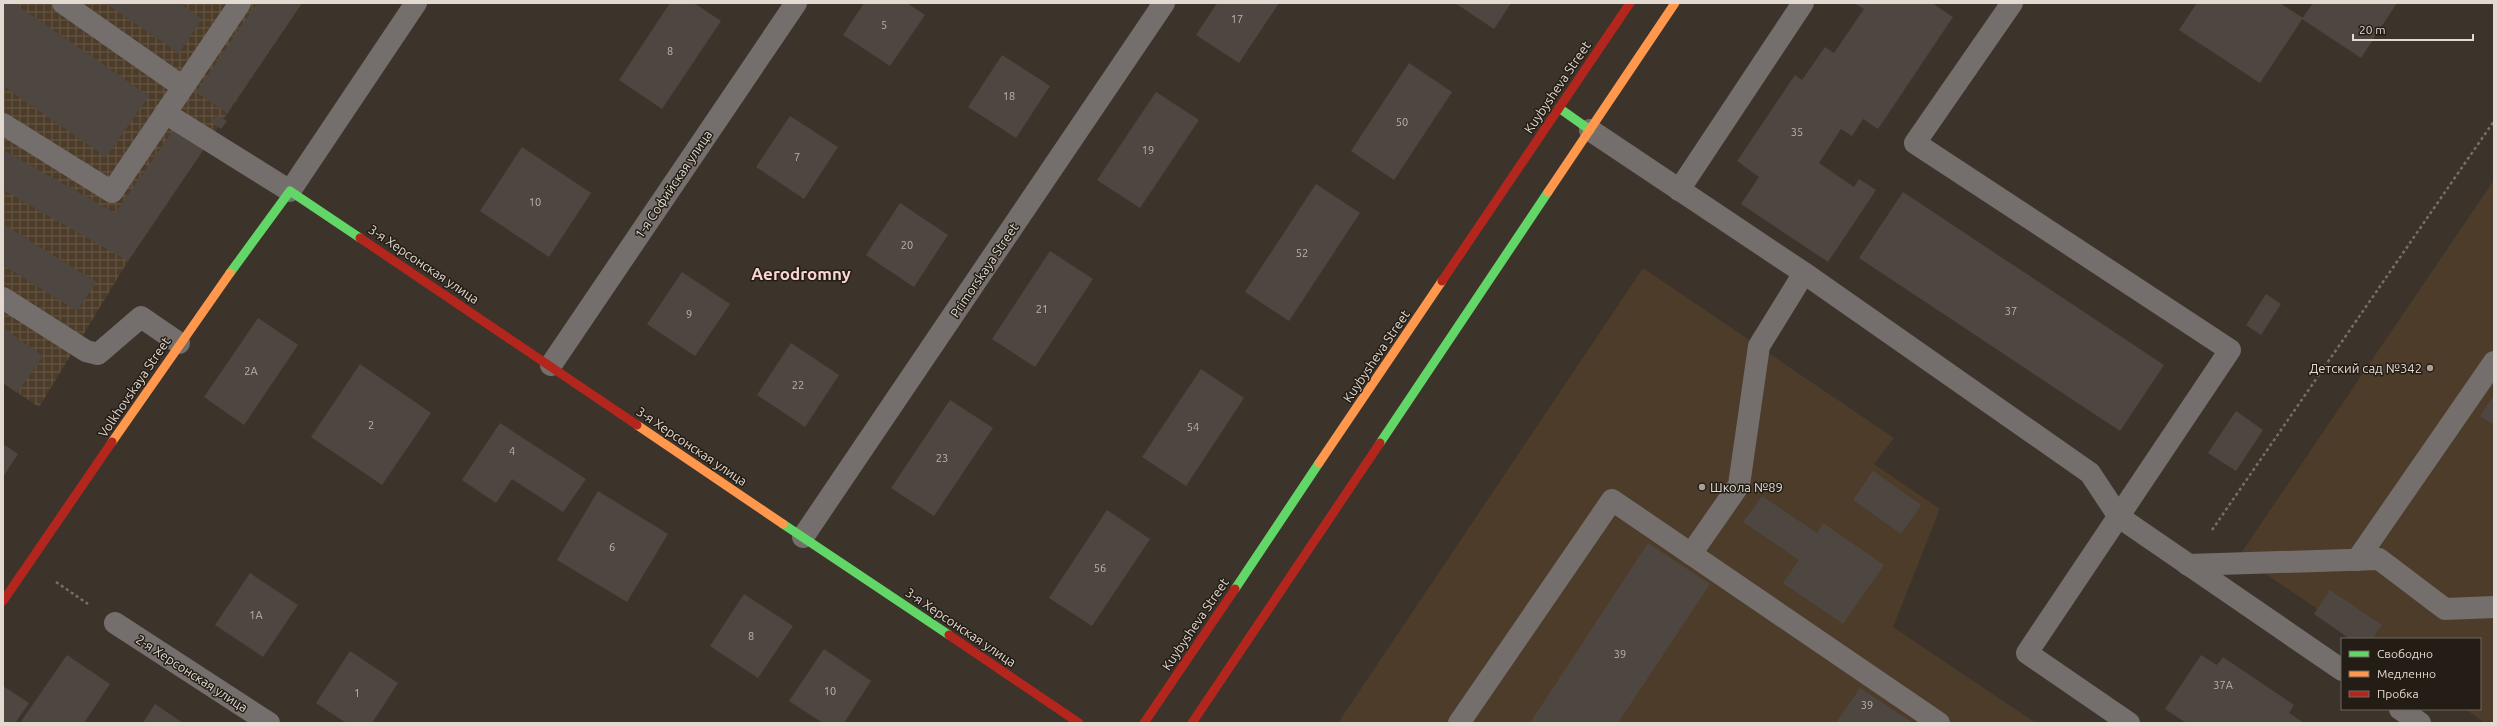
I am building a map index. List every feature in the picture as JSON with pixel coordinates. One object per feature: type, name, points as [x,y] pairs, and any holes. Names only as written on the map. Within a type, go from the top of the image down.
[{"type":"main road","name":"Kuybysheva Street","points":[[1144,723],[1630,3]]},
{"type":"main road","points":[[1192,723],[1675,3]]},
{"type":"main road","points":[[1559,108],[1590,130]]},
{"type":"main road","name":"Volkhovskaya Street","points":[[3,601],[178,343],[290,190]]},
{"type":"main road","name":"3-я Херсонская улица","points":[[290,190],[1079,723]]},
{"type":"street","points":[[63,3],[183,87]]},
{"type":"street","points":[[165,113],[290,190],[416,3]]},
{"type":"street","name":"1-я Софийская улица","points":[[551,365],[796,3]]},
{"type":"street","name":"Primorskaya Street","points":[[803,537],[1164,3]]},
{"type":"street","points":[[1679,190],[1803,3]]},
{"type":"street","points":[[2012,3],[1915,143],[2230,350],[2027,653],[2129,723]]},
{"type":"street","points":[[3,124],[112,192],[183,87],[233,5]]},
{"type":"street","points":[[1590,130],[1804,273],[2090,473],[2119,517],[2341,669]]},
{"type":"street","points":[[1691,554],[1739,485],[1759,346],[1804,273]]},
{"type":"street","points":[[3,298],[86,351],[98,354],[141,317],[178,343]]},
{"type":"street","points":[[2357,560],[2494,362]]},
{"type":"street","points":[[1459,723],[1612,500],[1939,723]]},
{"type":"street","points":[[2188,565],[2378,559],[2445,609],[2494,607]]},
{"type":"street","name":"2-я Херсонская улица","points":[[115,623],[269,723]]},
{"type":"street","points":[[2401,710],[2420,723]]},
{"type":"path","points":[[2188,565],[2494,121]]},
{"type":"path","points":[[29,563],[115,623]]},
{"type":"shaded area","points":[[3,3],[302,3],[128,261],[39,407],[3,383]]},
{"type":"shaded area","name":"Детский сад №342","points":[[2494,180],[2494,723],[2485,723],[2466,710],[2481,710],[2481,638],[2361,638],[2239,556]]},
{"type":"shaded area","name":"Школа №89","points":[[1643,268],[1894,438],[1874,464],[1940,509],[1893,627],[2036,723],[1338,723]]},
{"type":"building","points":[[3,3],[14,3],[149,96],[106,157],[3,86]]},
{"type":"building","points":[[105,3],[179,3],[202,19],[179,53]]},
{"type":"building","points":[[257,3],[302,3],[227,113],[196,92]]},
{"type":"building","points":[[670,3],[694,3],[721,21],[662,109],[619,80]]},
{"type":"building","points":[[864,3],[907,3],[925,15],[890,66],[843,35]]},
{"type":"building","points":[[1217,3],[1279,3],[1239,63],[1196,35]]},
{"type":"building","points":[[1455,3],[1511,3],[1494,29]]},
{"type":"building","points":[[1854,3],[1932,3],[1953,17],[1878,129],[1863,119],[1852,136],[1841,129],[1819,163],[1854,187],[1859,179],[1876,190],[1828,262],[1741,204],[1759,177],[1737,161],[1795,75],[1802,80],[1825,47],[1834,53],[1864,9]]},
{"type":"building","points":[[2197,3],[2280,3],[2303,18],[2260,83],[2179,30]]},
{"type":"building","points":[[2313,3],[2397,3],[2361,58],[2302,19]]},
{"type":"building","points":[[1002,55],[1050,86],[1016,138],[968,107]]},
{"type":"building","points":[[1409,63],[1452,92],[1394,180],[1351,151]]},
{"type":"building","points":[[1156,92],[1199,120],[1140,208],[1097,180]]},
{"type":"building","points":[[217,115],[227,121],[221,129],[212,122]]},
{"type":"building","points":[[790,116],[838,147],[804,199],[756,167]]},
{"type":"building","points":[[175,128],[204,149],[128,261],[3,190],[3,150],[115,213]]},
{"type":"building","points":[[522,147],[591,193],[549,257],[480,211]]},
{"type":"building","points":[[1316,184],[1360,213],[1289,321],[1245,292]]},
{"type":"building","points":[[1903,192],[2164,365],[2120,431],[1859,258]]},
{"type":"building","points":[[900,203],[948,235],[914,287],[866,255]]},
{"type":"building","points":[[3,224],[96,282],[77,311],[3,265]]},
{"type":"building","points":[[1050,251],[1093,279],[1035,367],[992,339]]},
{"type":"building","points":[[682,272],[730,304],[695,356],[647,324]]},
{"type":"building","points":[[2266,294],[2281,304],[2261,335],[2246,325]]},
{"type":"building","points":[[258,318],[298,345],[244,425],[204,397]]},
{"type":"building","points":[[3,328],[43,356],[17,393],[3,383]]},
{"type":"building","points":[[791,343],[839,375],[805,427],[757,395]]},
{"type":"building","points":[[360,364],[431,413],[382,485],[311,437]]},
{"type":"building","points":[[1201,369],[1244,398],[1186,486],[1142,457]]},
{"type":"building","points":[[2494,395],[2494,425],[2480,416]]},
{"type":"building","points":[[950,400],[993,428],[934,516],[891,488]]},
{"type":"building","points":[[2236,411],[2263,430],[2236,471],[2208,453]]},
{"type":"building","points":[[500,423],[586,479],[563,512],[512,479],[496,503],[462,480]]},
{"type":"building","points":[[3,444],[18,454],[3,477]]},
{"type":"building","points":[[1873,471],[1921,505],[1901,534],[1853,500]]},
{"type":"building","points":[[598,491],[668,534],[627,602],[557,560]]},
{"type":"building","points":[[1762,496],[1817,533],[1823,523],[1884,565],[1843,624],[1783,583],[1799,560],[1743,522]]},
{"type":"building","points":[[1107,510],[1150,539],[1092,626],[1049,598]]},
{"type":"building","points":[[1648,543],[1710,584],[1618,723],[1530,723]]},
{"type":"building","points":[[250,573],[298,605],[263,657],[215,625]]},
{"type":"building","points":[[2330,590],[2382,625],[2373,638],[2349,638],[2314,614]]},
{"type":"building","points":[[744,594],[793,626],[758,678],[710,646]]},
{"type":"building","points":[[824,649],[871,681],[844,723],[823,723],[789,701]]},
{"type":"building","points":[[350,651],[398,683],[372,723],[346,723],[316,703]]},
{"type":"building","points":[[67,655],[110,684],[84,723],[20,723]]},
{"type":"building","points":[[2201,655],[2217,665],[2223,657],[2294,705],[2289,713],[2304,723],[2186,723],[2165,709]]},
{"type":"building","points":[[3,686],[29,703],[15,723],[3,723]]},
{"type":"building","points":[[1860,688],[1913,723],[1836,723]]},
{"type":"building","points":[[155,704],[183,723],[143,723]]},
{"type":"traffic: fast","points":[[1559,108],[1590,130]]},
{"type":"traffic: fast","points":[[230,273],[290,191],[360,238]]},
{"type":"traffic: fast","points":[[1380,443],[1548,192]]},
{"type":"traffic: fast","points":[[1235,589],[1319,463]]},
{"type":"traffic: fast","points":[[783,524],[949,635]]},
{"type":"traffic: slow","points":[[1548,192],[1675,3]]},
{"type":"traffic: slow","points":[[112,442],[230,273]]},
{"type":"traffic: slow","points":[[1319,463],[1442,281]]},
{"type":"traffic: slow","points":[[637,425],[783,524]]},
{"type":"traffic: jam","points":[[1442,281],[1630,3]]},
{"type":"traffic: jam","points":[[360,238],[637,425]]},
{"type":"traffic: jam","points":[[3,601],[112,442]]},
{"type":"traffic: jam","points":[[1192,723],[1380,443]]},
{"type":"traffic: jam","points":[[1144,723],[1235,589]]},
{"type":"traffic: jam","points":[[949,635],[1079,723]]},
{"type":"place","name":"Детский сад №342","points":[[2430,368]]},
{"type":"place","name":"Школа №89","points":[[1702,487]]},
{"type":"district","name":"Aerodromny","points":[[801,273]]}]
